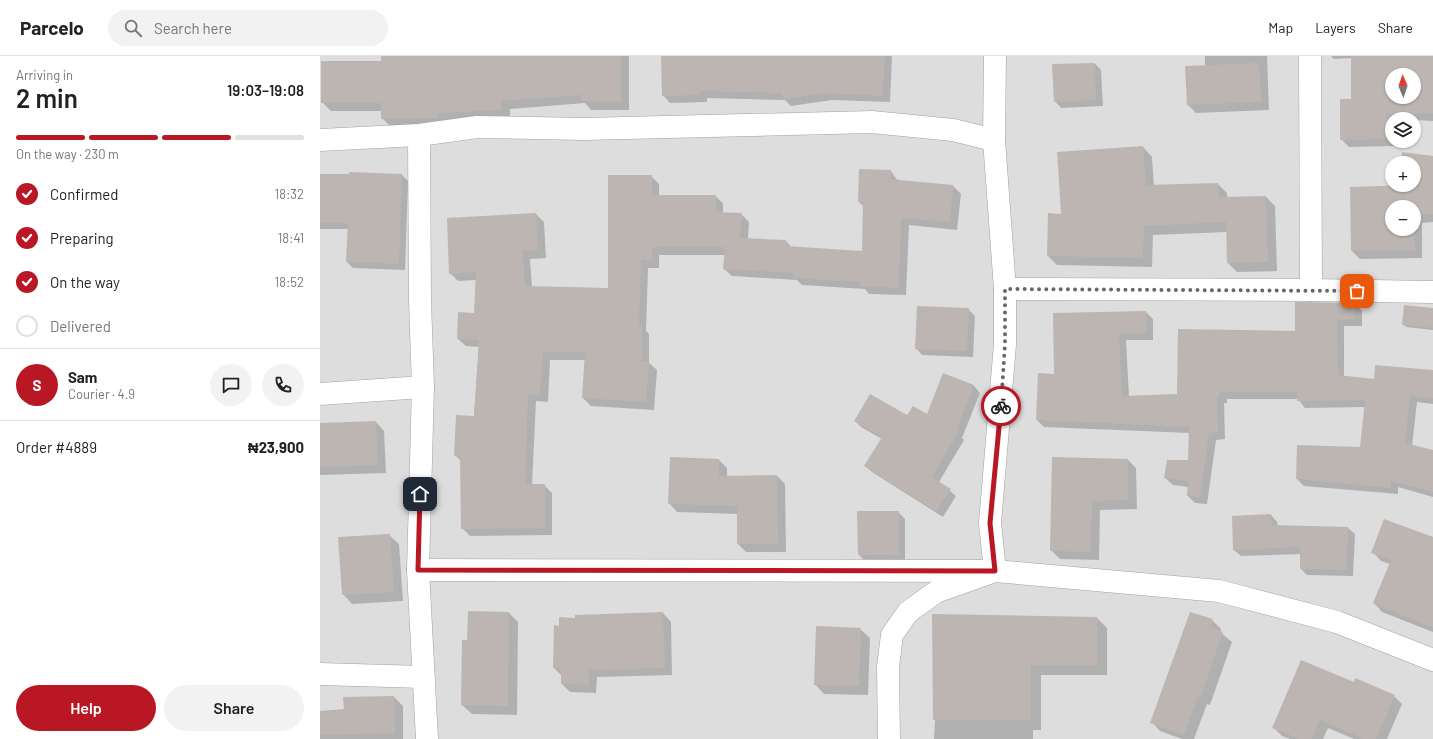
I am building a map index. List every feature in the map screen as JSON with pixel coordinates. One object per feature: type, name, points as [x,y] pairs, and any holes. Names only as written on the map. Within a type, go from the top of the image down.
[{"type":"street","points":[[994,56],[994,140],[1005,289],[1005,344],[990,523],[995,571]]},
{"type":"street","points":[[1310,56],[1311,290]]},
{"type":"street","points":[[320,140],[419,135],[477,127],[584,129],[872,122],[953,130],[994,140]]},
{"type":"street","points":[[419,135],[420,301],[423,387],[418,570],[427,739]]},
{"type":"street","points":[[1005,289],[1433,292]]},
{"type":"street","points":[[320,394],[423,387]]},
{"type":"street","points":[[418,570],[995,571],[1219,592],[1337,622],[1433,660]]},
{"type":"street","points":[[889,739],[888,667],[892,635],[908,612],[936,592],[995,571]]},
{"type":"street","points":[[320,674],[423,676]]},
{"type":"shaded area","points":[[320,56],[1433,56],[1433,739],[320,739]]},
{"type":"building","points":[[381,56],[621,56],[621,102],[581,101],[581,95],[502,101],[502,110],[438,113],[438,118],[381,119],[381,103],[321,103],[321,61],[381,61]]},
{"type":"building","points":[[661,56],[885,56],[883,96],[825,93],[783,99],[782,93],[700,91],[700,95],[662,96]]},
{"type":"building","points":[[1351,56],[1433,56],[1433,113],[1385,112],[1385,139],[1340,140],[1340,99],[1351,99]]},
{"type":"building","points":[[1095,63],[1096,100],[1054,102],[1052,64]]},
{"type":"building","points":[[1259,63],[1261,102],[1187,105],[1185,66]]},
{"type":"building","points":[[1143,146],[1146,185],[1218,183],[1219,197],[1266,196],[1268,262],[1227,263],[1226,222],[1144,226],[1143,258],[1047,256],[1048,213],[1061,214],[1057,152]]},
{"type":"building","points":[[1402,152],[1433,156],[1433,214],[1421,215],[1421,200],[1385,200],[1385,236],[1415,236],[1415,250],[1351,251],[1350,187],[1385,186],[1385,192],[1421,192],[1421,156],[1402,156]]},
{"type":"building","points":[[859,169],[891,170],[890,179],[953,185],[950,222],[901,218],[899,288],[860,286],[860,282],[793,278],[793,273],[723,269],[725,247],[652,247],[652,260],[641,260],[639,325],[642,325],[642,361],[649,361],[646,402],[582,398],[585,352],[543,352],[540,395],[528,394],[525,484],[545,484],[545,528],[461,529],[460,456],[454,456],[456,415],[474,416],[479,340],[457,339],[458,312],[474,313],[476,272],[449,274],[447,218],[536,213],[538,250],[523,251],[525,286],[608,288],[608,175],[652,175],[652,195],[716,195],[716,212],[742,213],[740,238],[786,240],[786,246],[862,251],[863,202],[858,202]]},
{"type":"building","points":[[349,172],[402,174],[399,264],[346,262],[348,223],[320,223],[320,174],[349,174]]},
{"type":"building","points":[[1295,302],[1356,303],[1355,319],[1337,320],[1338,375],[1374,379],[1375,365],[1433,370],[1433,398],[1410,396],[1405,443],[1433,450],[1433,492],[1391,481],[1391,488],[1296,479],[1297,445],[1360,447],[1365,400],[1297,401],[1297,392],[1220,392],[1220,396],[1217,396],[1218,432],[1209,433],[1200,497],[1187,496],[1188,481],[1164,478],[1167,460],[1188,460],[1189,427],[1036,420],[1038,373],[1054,374],[1053,313],[1146,311],[1146,333],[1119,333],[1122,396],[1177,394],[1178,329],[1295,331]]},
{"type":"building","points":[[1404,305],[1433,308],[1433,328],[1402,325]]},
{"type":"building","points":[[917,306],[969,308],[967,351],[915,349]]},
{"type":"building","points":[[943,373],[974,385],[956,431],[958,432],[931,477],[951,489],[936,511],[864,466],[882,437],[854,421],[870,394],[907,415],[913,406],[927,414]]},
{"type":"building","points":[[376,421],[378,465],[320,467],[320,423]]},
{"type":"building","points":[[670,457],[719,459],[719,476],[777,475],[778,544],[737,544],[737,506],[668,504]]},
{"type":"building","points":[[1052,457],[1128,459],[1128,500],[1092,501],[1091,552],[1050,551]]},
{"type":"building","points":[[857,511],[899,511],[899,555],[858,555]]},
{"type":"building","points":[[1271,514],[1272,525],[1348,527],[1347,570],[1300,569],[1300,547],[1233,550],[1232,516]]},
{"type":"building","points":[[1384,519],[1433,537],[1433,628],[1373,603],[1391,560],[1371,553]]},
{"type":"building","points":[[390,534],[394,592],[342,595],[338,537]]},
{"type":"building","points":[[468,611],[509,612],[508,706],[461,705],[462,640],[467,640]]},
{"type":"building","points":[[663,612],[665,668],[589,670],[589,685],[561,684],[561,669],[553,668],[554,625],[559,626],[559,617],[575,618],[575,615]]},
{"type":"building","points":[[1190,612],[1213,619],[1210,627],[1223,632],[1201,697],[1198,696],[1184,735],[1150,723]]},
{"type":"building","points":[[932,614],[1097,617],[1097,665],[1031,665],[1031,720],[933,720]]},
{"type":"building","points":[[816,626],[861,628],[859,686],[814,685]]},
{"type":"building","points":[[1301,660],[1354,682],[1355,678],[1395,695],[1376,739],[1364,739],[1320,720],[1312,739],[1300,739],[1272,728]]},
{"type":"building","points":[[394,696],[395,733],[320,735],[320,711],[344,709],[343,697]]},
{"type":"way so far","points":[[1001,406],[1005,344],[1005,289],[1357,291]]},
{"type":"route","points":[[420,494],[418,570],[995,571],[990,523],[1001,406]]}]
